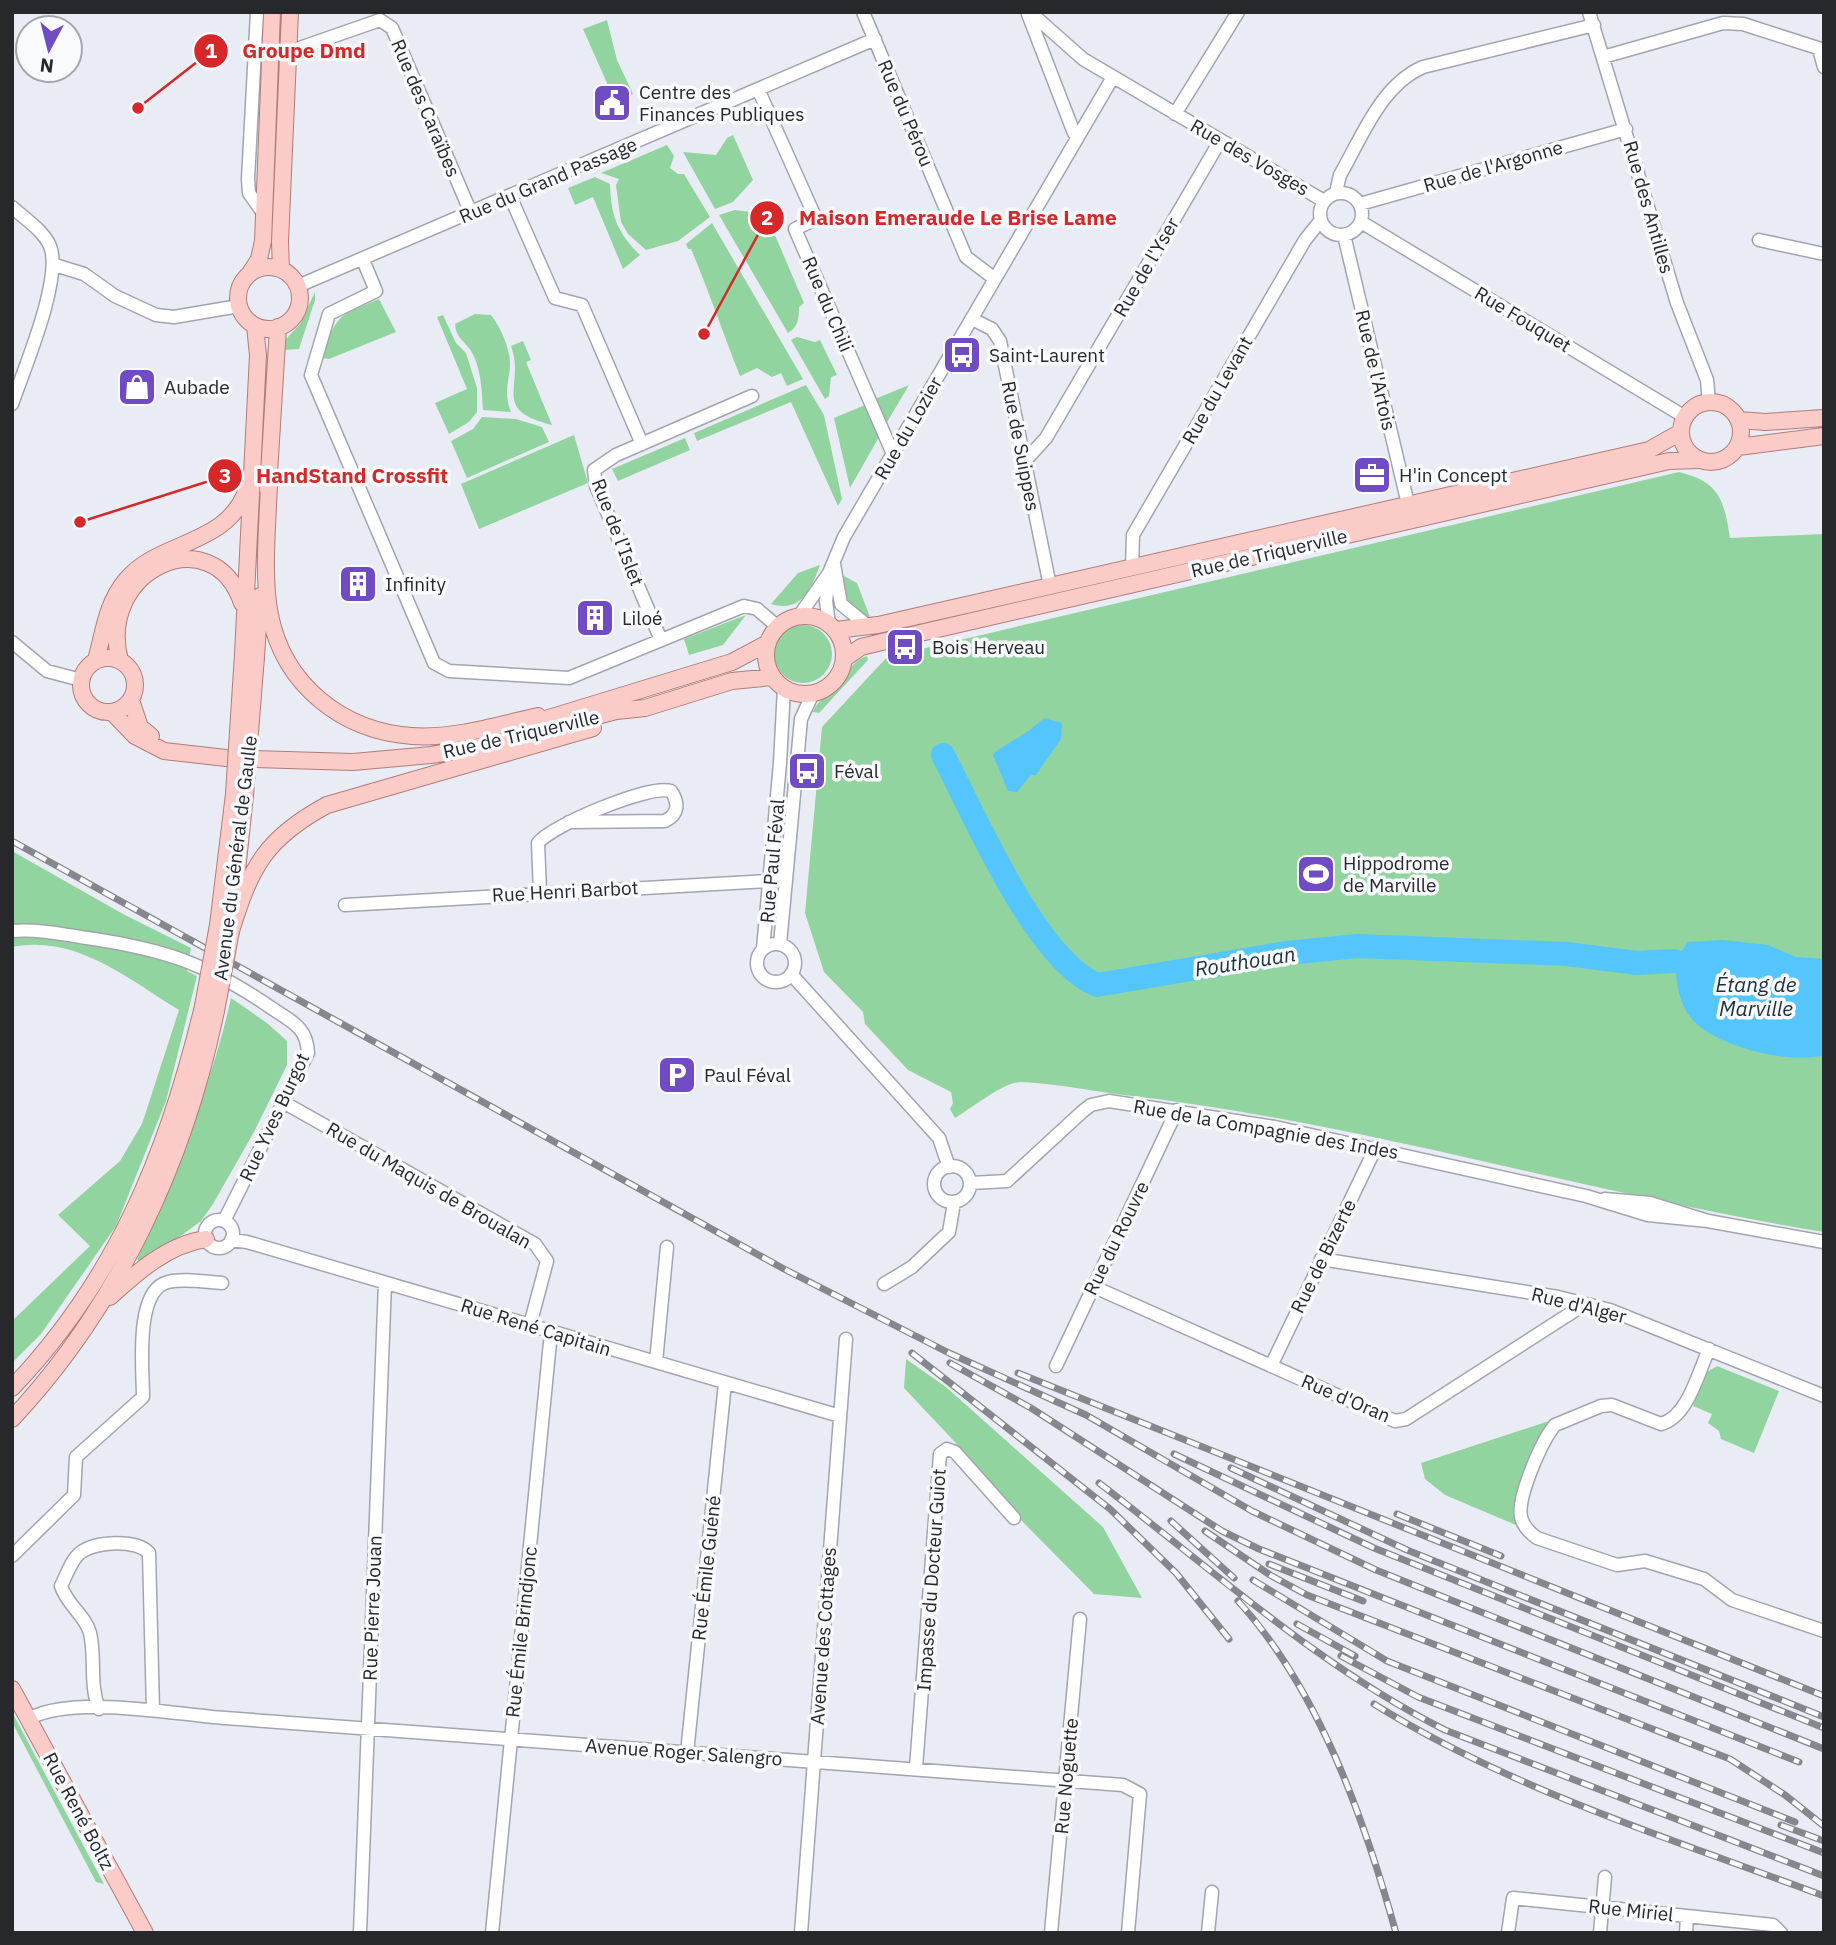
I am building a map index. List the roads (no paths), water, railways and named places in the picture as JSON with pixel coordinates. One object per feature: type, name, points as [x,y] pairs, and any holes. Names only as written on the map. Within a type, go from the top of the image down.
[{"type":"main road","points":[[250,273],[263,267],[281,269],[298,286],[300,296],[295,316],[278,327],[255,326],[242,314],[239,306],[239,288],[259,259],[272,12]]},
{"type":"main road","points":[[281,269],[290,12]]},
{"type":"main road","name":"Avenue du Général de Gaulle","points":[[249,655],[245,610],[258,355],[255,326]]},
{"type":"main road","name":"Avenue du Général de Gaulle","points":[[12,1388],[68,1323],[115,1251],[136,1212],[166,1139],[209,1008],[224,928],[239,795],[249,655],[269,482],[278,327]]},
{"type":"main road","points":[[1709,402],[1726,406],[1739,420],[1742,429],[1738,447],[1733,454],[1716,463],[1698,460],[1685,449],[1683,425],[1699,405],[1709,402]]},
{"type":"main road","points":[[1739,420],[1765,422],[1824,418]]},
{"type":"main road","name":"Rue de Triquerville","points":[[832,627],[869,627],[1649,450],[1683,425]]},
{"type":"main road","points":[[1738,447],[1824,436]]},
{"type":"main road","name":"Rue de Triquerville","points":[[844,659],[861,647],[903,637],[1669,461],[1698,460]]},
{"type":"main road","points":[[96,660],[113,658],[133,673],[135,691],[131,699],[112,712],[104,712],[88,704],[83,697],[81,680],[84,672],[96,660],[109,607],[125,582],[152,557],[214,532],[231,518],[246,492],[253,463]]},
{"type":"main road","points":[[269,482],[268,600],[276,639],[290,668],[329,709],[353,723],[414,736],[480,728],[577,709]]},
{"type":"main road","points":[[120,661],[115,634],[119,611],[142,579],[169,562],[187,559],[205,562],[224,572],[236,585],[245,610]]},
{"type":"main road","points":[[799,616],[813,617],[832,627],[843,644],[844,659],[834,681],[813,693],[801,694],[778,682],[766,657],[768,643],[778,627],[799,616]]},
{"type":"main road","name":"Rue de Triquerville","points":[[131,699],[140,727],[149,735],[187,748],[312,755],[430,748],[483,738],[732,663],[768,643]]},
{"type":"main road","name":"Rue de Triquerville","points":[[112,712],[135,736],[164,751],[186,756],[311,762],[431,755],[485,746],[615,711],[646,708],[732,681],[778,682]]},
{"type":"main road","points":[[224,928],[263,852],[296,821],[327,805],[605,724],[646,708]]},
{"type":"main road","name":"Avenue du Général de Gaulle","points":[[12,1419],[68,1355],[98,1308],[148,1218],[207,1055],[209,1008]]},
{"type":"main road","points":[[98,1308],[136,1273],[175,1248],[206,1239]]},
{"type":"main road","name":"Rue René Boltz","points":[[12,1689],[145,1933]]},
{"type":"street","points":[[257,12],[248,179],[249,193],[263,213]]},
{"type":"street","name":"Rue du Pérou","points":[[863,12],[966,257],[995,279]]},
{"type":"street","points":[[1029,12],[1074,133],[1079,135]]},
{"type":"street","name":"Rue des Vosges","points":[[1029,12],[1083,59],[1324,201]]},
{"type":"street","points":[[1175,114],[1238,12]]},
{"type":"street","name":"Rue des Antilles","points":[[1589,12],[1677,303],[1707,380],[1709,402]]},
{"type":"street","points":[[1603,57],[1722,18],[1821,49],[1824,67]]},
{"type":"street","name":"Rue des Caraïbes","points":[[288,52],[380,20],[392,28],[471,213]]},
{"type":"street","points":[[1340,192],[1337,187],[1340,175],[1383,100],[1405,75],[1423,66],[1594,25]]},
{"type":"street","name":"Rue du Grand Passage","points":[[298,286],[875,39]]},
{"type":"street","name":"Rue du Lozier","points":[[799,616],[831,568],[844,537],[1113,77]]},
{"type":"street","name":"Rue du Chili","points":[[758,89],[816,219],[795,229],[893,454]]},
{"type":"street","name":"Rue de l'Argonne","points":[[1360,204],[1626,129]]},
{"type":"street","name":"Rue de l'Yser","points":[[1024,462],[1046,438],[1220,141]]},
{"type":"street","points":[[1340,192],[1348,194],[1360,204],[1361,222],[1354,231],[1344,235],[1330,232],[1321,220],[1320,210],[1324,201],[1340,192]]},
{"type":"street","points":[[510,196],[555,298],[582,305],[642,443]]},
{"type":"street","points":[[12,207],[46,238],[54,265],[50,291],[12,404]]},
{"type":"street","name":"Rue du Levant","points":[[1132,567],[1133,535],[1305,240],[1321,220]]},
{"type":"street","name":"Rue Fouquet","points":[[1361,222],[1683,425]]},
{"type":"street","name":"Rue de l'Artois","points":[[1344,235],[1408,505]]},
{"type":"street","points":[[1759,240],[1824,254]]},
{"type":"street","points":[[363,260],[376,291],[329,314],[311,375],[434,663],[449,671],[569,678],[744,606],[757,609],[778,627]]},
{"type":"street","points":[[54,265],[84,274],[133,306],[156,315],[174,317],[239,306]]},
{"type":"street","name":"Rue de Suippes","points":[[972,319],[992,329],[1000,341],[1050,586]]},
{"type":"street","name":"Rue de l’Islet","points":[[661,640],[593,480],[594,470],[602,462],[642,443],[752,396]]},
{"type":"street","points":[[831,568],[841,604],[869,627]]},
{"type":"street","name":"Rue du Lozier","points":[[831,568],[826,601],[832,627]]},
{"type":"street","points":[[12,642],[47,671],[81,680]]},
{"type":"street","name":"Rue Paul Féval","points":[[763,949],[781,752],[778,682]]},
{"type":"street","name":"Rue Paul Féval","points":[[780,944],[801,719],[813,693]]},
{"type":"street","points":[[540,892],[538,843],[546,832],[569,822],[653,790],[671,791],[676,798],[677,810],[673,817],[665,821],[569,822]]},
{"type":"street","name":"Rue Henri Barbot","points":[[345,905],[785,880]]},
{"type":"street","name":"Rue Yves Burgot","points":[[12,931],[48,932],[161,950],[194,962],[238,985],[299,1027],[308,1037],[308,1053],[224,1221]]},
{"type":"street","points":[[791,974],[778,982],[763,976],[757,960],[763,949],[780,944],[793,956],[791,974],[939,1138],[949,1167]]},
{"type":"street","name":"Rue de la Compagnie des Indes","points":[[971,1183],[1007,1181],[1091,1105],[1109,1101],[1376,1147],[1586,1196],[1650,1203],[1709,1222],[1824,1242]]},
{"type":"street","name":"Rue du Maquis de Broualan","points":[[283,1102],[535,1244],[547,1261],[530,1325]]},
{"type":"street","name":"Rue du Rouvre","points":[[1056,1366],[1177,1111]]},
{"type":"street","name":"Rue de Bizerte","points":[[1271,1366],[1376,1147]]},
{"type":"street","points":[[884,1283],[912,1267],[949,1232],[954,1203],[967,1195],[971,1183],[966,1172],[949,1167],[939,1172],[934,1184],[941,1199],[954,1203]]},
{"type":"street","points":[[224,1221],[232,1231],[231,1240],[218,1247],[206,1239],[206,1230],[211,1222],[224,1221]]},
{"type":"street","name":"Rue René Capitain","points":[[231,1240],[247,1242],[840,1416]]},
{"type":"street","points":[[656,1362],[667,1247]]},
{"type":"street","name":"Rue d'Alger","points":[[1321,1259],[1558,1297],[1585,1304],[1632,1317],[1824,1396]]},
{"type":"street","points":[[12,1556],[74,1495],[76,1457],[143,1397],[144,1318],[156,1288],[167,1282],[222,1283]]},
{"type":"street","name":"Rue Pierre Jouan","points":[[360,1933],[385,1283]]},
{"type":"street","name":"Rue d'Oran","points":[[1092,1286],[1384,1418],[1406,1419],[1585,1304]]},
{"type":"street","name":"Rue Émile Brindjonc","points":[[492,1933],[551,1332]]},
{"type":"street","name":"Avenue des Cottages","points":[[801,1933],[846,1339]]},
{"type":"street","points":[[1709,1349],[1679,1415],[1661,1424],[1612,1405],[1561,1419],[1551,1430],[1531,1472],[1521,1504],[1521,1517],[1528,1531],[1537,1538],[1617,1565],[1645,1561],[1704,1579],[1732,1601],[1824,1631]]},
{"type":"street","name":"Rue Émile Guéné","points":[[687,1753],[725,1383]]},
{"type":"street","name":"Impasse du Docteur Guiot","points":[[916,1768],[940,1454],[947,1449],[955,1452],[1014,1518]]},
{"type":"street","points":[[99,1709],[93,1693],[90,1632],[65,1600],[61,1587],[78,1554],[91,1546],[136,1545],[149,1553],[153,1710]]},
{"type":"street","name":"Rue Noguette","points":[[1051,1933],[1080,1619]]},
{"type":"street","name":"Avenue Roger Salengro","points":[[30,1718],[52,1709],[153,1710],[225,1718],[1123,1785],[1140,1794],[1128,1933]]},
{"type":"street","points":[[1600,1933],[1605,1877]]},
{"type":"street","points":[[1208,1933],[1212,1892]]},
{"type":"street","name":"Rue Miriel","points":[[1508,1933],[1513,1898],[1773,1925],[1781,1933]]},
{"type":"street","points":[[1686,1933],[1687,1916]]},
{"type":"water","points":[[1044,718],[1062,723],[1061,739],[1036,775],[1031,775],[1017,792],[1008,791],[993,755]]},
{"type":"water","name":"Étang de Marville","points":[[1723,940],[1768,945],[1796,957],[1824,959],[1824,1055],[1792,1057],[1753,1051],[1716,1037],[1691,1018],[1680,998],[1675,961],[1688,942]]},
{"type":"waterway","name":"Routhouan","points":[[943,755],[989,848],[1029,917],[1051,947],[1074,970],[1097,985],[1286,953],[1358,946],[1567,954],[1637,963],[1675,961]]},
{"type":"railway","points":[[12,841],[784,1269],[949,1353],[1086,1415],[1252,1511],[1376,1570],[1824,1749]]},
{"type":"railway","points":[[912,1353],[1110,1509],[1176,1573],[1229,1639]]},
{"type":"railway","points":[[950,1363],[1031,1408],[1222,1531],[1259,1549],[1799,1762]]},
{"type":"railway","points":[[1018,1373],[1824,1696]]},
{"type":"railway","points":[[1174,1454],[1374,1548],[1824,1728]]},
{"type":"railway","points":[[1231,1468],[1407,1550],[1824,1717]]},
{"type":"railway","points":[[1099,1483],[1267,1615],[1398,1705],[1445,1730],[1824,1876]]},
{"type":"railway","points":[[1397,1514],[1501,1556]]},
{"type":"railway","points":[[1171,1521],[1234,1578]]},
{"type":"railway","points":[[1205,1531],[1270,1575],[1307,1595],[1730,1759],[1785,1795],[1824,1826]]},
{"type":"railway","points":[[1269,1564],[1363,1601]]},
{"type":"railway","points":[[1253,1580],[1387,1661],[1795,1822]]},
{"type":"railway","points":[[1238,1601],[1267,1636],[1292,1674],[1335,1757],[1369,1845],[1396,1933]]},
{"type":"railway","points":[[1297,1624],[1355,1656]]},
{"type":"railway","points":[[1341,1656],[1418,1697],[1824,1853]]},
{"type":"railway","points":[[1374,1704],[1427,1735],[1537,1788],[1824,1896]]},
{"type":"railway","points":[[1781,1825],[1824,1841]]},
{"type":"place","name":"Centre des Finances Publiques","points":[[612,103]]},
{"type":"place","name":"Groupe Dmd","points":[[138,108]]},
{"type":"place","name":"Maison Emeraude Le Brise Lame","points":[[704,334]]},
{"type":"place","name":"Saint-Laurent","points":[[962,355]]},
{"type":"place","name":"Aubade","points":[[137,387]]},
{"type":"place","name":"H'in Concept","points":[[1372,475]]},
{"type":"place","name":"HandStand Crossfit","points":[[80,522]]},
{"type":"place","name":"Infinity","points":[[358,584]]},
{"type":"place","name":"Liloé","points":[[595,618]]},
{"type":"place","name":"Bois Herveau","points":[[905,647]]},
{"type":"place","name":"Féval","points":[[807,771]]},
{"type":"place","name":"Hippodrome de Marville","points":[[1316,874]]},
{"type":"place","name":"Paul Féval","points":[[677,1075]]}]
